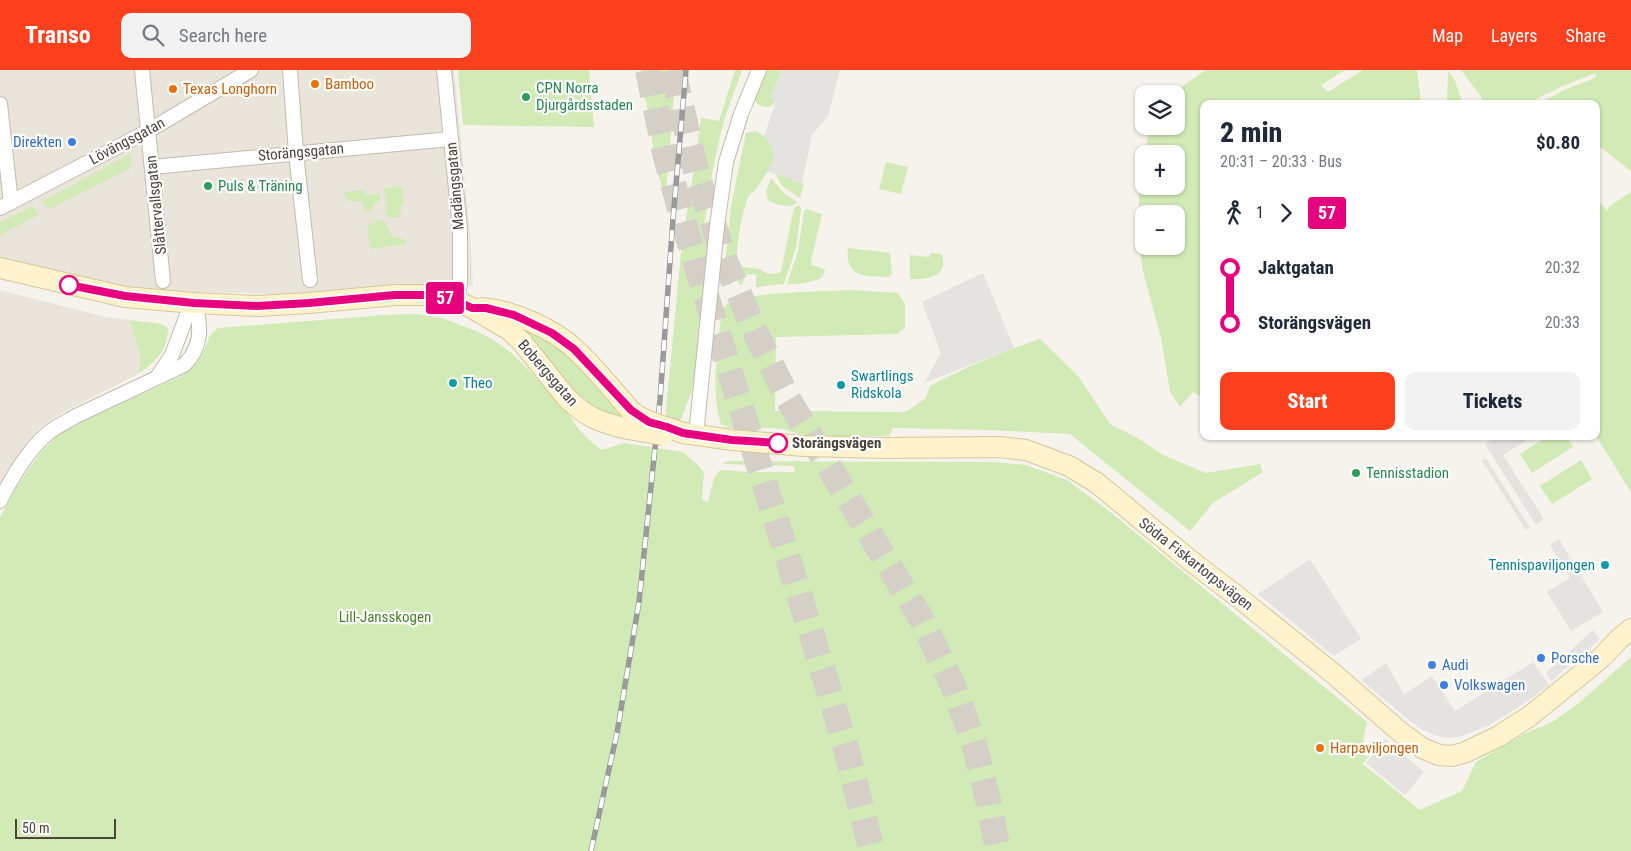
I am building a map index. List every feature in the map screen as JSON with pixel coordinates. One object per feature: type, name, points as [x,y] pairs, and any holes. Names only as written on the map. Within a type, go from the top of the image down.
[{"type":"street","name":"Slåttervallsgatan","points":[[142,70],[164,281]]},
{"type":"street","name":"Lövängsgatan","points":[[6,206],[148,131],[251,70]]},
{"type":"street","points":[[290,70],[296,153],[310,280]]},
{"type":"street","name":"Madängsgatan","points":[[444,70],[460,229],[460,283],[464,305]]},
{"type":"street","points":[[689,434],[726,162],[739,120],[759,70]]},
{"type":"street","points":[[0,104],[6,206]]},
{"type":"street","name":"Storängsgatan","points":[[152,167],[450,139]]},
{"type":"street","name":"Bobergsgatan","points":[[0,268],[125,296],[194,303],[257,306],[395,295],[434,295],[464,305],[509,330],[521,341],[574,406],[589,417],[606,424],[630,420],[574,349],[552,333],[514,315],[464,305]]},
{"type":"street","points":[[157,376],[172,355],[187,315],[194,303]]},
{"type":"street","points":[[0,501],[27,457],[46,435],[68,421],[143,386],[157,376],[184,365],[192,357],[197,346],[199,332],[199,316],[194,303]]},
{"type":"street","name":"Södra Fiskartorpsvägen","points":[[630,420],[668,436],[689,434],[732,440],[804,446],[885,448],[999,447],[1026,450],[1069,466],[1096,483],[1191,561],[1238,596],[1399,731],[1422,748],[1439,755],[1452,756],[1466,752],[1499,736],[1530,716],[1601,658],[1618,639],[1631,629]]},
{"type":"shaded area","points":[[0,70],[454,70],[470,232],[473,286],[327,295],[146,291],[29,268],[0,260]]},
{"type":"shaded area","points":[[782,70],[840,70],[828,116],[812,135],[802,183],[767,171],[774,159],[773,150],[764,136],[776,102],[770,97]]},
{"type":"shaded area","points":[[983,273],[1014,348],[924,383],[941,353],[922,302]]},
{"type":"shaded area","points":[[0,290],[106,317],[129,320],[140,354],[140,373],[62,413],[39,429],[21,450],[0,484]]},
{"type":"shaded area","points":[[1491,440],[1527,440],[1503,455],[1544,519],[1536,525],[1485,444]]},
{"type":"shaded area","points":[[1486,458],[1530,528],[1526,530],[1482,461]]},
{"type":"shaded area","points":[[1559,539],[1603,612],[1571,631],[1547,592],[1570,578],[1550,545]]},
{"type":"shaded area","points":[[1310,559],[1361,639],[1334,656],[1258,594]]},
{"type":"shaded area","points":[[1593,630],[1600,639],[1551,681],[1546,673]]},
{"type":"shaded area","points":[[1533,662],[1549,685],[1522,705],[1489,725],[1462,736],[1449,738],[1437,736],[1423,730],[1361,680],[1386,663],[1404,694],[1432,676],[1455,711]]},
{"type":"shaded area","points":[[1385,739],[1424,772],[1405,795],[1366,763]]},
{"type":"green space","name":"CPN Norra Djurgårdsstaden","points":[[458,70],[589,70],[594,127],[463,125]]},
{"type":"green space","points":[[641,70],[676,70],[666,194],[658,175]]},
{"type":"green space","points":[[735,70],[742,70],[727,111],[720,138],[704,226],[712,230],[694,379],[681,419],[677,421],[665,420],[682,243],[701,118],[719,121]]},
{"type":"green space","points":[[766,70],[782,70],[770,97],[776,101],[767,107],[757,104],[755,98]]},
{"type":"green space","points":[[1206,70],[1345,70],[1321,85],[1328,92],[1363,70],[1417,70],[1421,100],[1200,100],[1200,396],[1193,392],[1180,407],[1170,391],[1161,338],[1143,271],[1141,255],[1185,255],[1185,205],[1139,205],[1139,195],[1185,195],[1185,145],[1146,145],[1149,135],[1185,135],[1184,85]]},
{"type":"green space","points":[[1461,70],[1631,70],[1631,171],[1600,147],[1600,100],[1545,100],[1566,89],[1595,78],[1596,73],[1534,100],[1481,100],[1482,98]]},
{"type":"green space","points":[[1448,71],[1455,81],[1462,100],[1447,100]]},
{"type":"green space","points":[[755,131],[769,142],[773,150],[774,159],[757,188],[750,194],[744,209],[736,264],[738,266],[759,269],[768,274],[779,273],[794,208],[798,205],[801,209],[796,248],[784,284],[756,287],[756,275],[754,274],[744,275],[741,285],[738,281],[731,281],[730,285],[728,285],[724,274],[731,206],[746,133]]},
{"type":"green space","points":[[130,154],[131,168],[50,209],[41,202]]},
{"type":"green space","points":[[886,162],[908,167],[901,194],[879,189]]},
{"type":"green space","points":[[775,173],[804,184],[800,198],[782,186]]},
{"type":"green space","points":[[771,178],[784,193],[797,202],[792,206],[786,206],[768,200],[766,192]]},
{"type":"green space","points":[[402,187],[403,205],[400,206],[401,217],[390,218],[385,213],[387,208],[384,188]]},
{"type":"green space","points":[[365,190],[366,195],[380,193],[380,201],[375,203],[370,211],[365,210],[361,201],[347,201],[344,192]]},
{"type":"green space","points":[[1631,192],[1631,492],[1598,440],[1600,203],[1607,211],[1610,206]]},
{"type":"green space","points":[[33,206],[39,215],[0,235],[0,222]]},
{"type":"green space","points":[[806,209],[822,214],[811,261],[812,265],[825,269],[824,274],[819,279],[800,284],[787,284],[798,251],[804,211]]},
{"type":"green space","points":[[376,219],[385,222],[392,236],[404,239],[407,244],[370,249],[367,223],[374,224]]},
{"type":"green space","points":[[848,248],[890,253],[892,274],[888,277],[872,276],[853,270],[848,258]]},
{"type":"green space","points":[[931,253],[942,254],[942,268],[939,272],[929,278],[910,279],[910,255],[929,257]]},
{"type":"green space","points":[[853,290],[898,293],[905,304],[905,327],[897,334],[776,337],[775,411],[906,412],[926,398],[930,386],[984,360],[1040,339],[1078,376],[1110,424],[1136,437],[1163,455],[1206,473],[1260,464],[1263,472],[1213,503],[1190,531],[1070,434],[893,428],[889,436],[806,436],[783,429],[730,428],[721,424],[715,382],[722,309],[733,301],[752,296]]},
{"type":"green space","name":"Lill-Jansskogen","points":[[416,314],[442,318],[476,331],[492,339],[513,354],[563,406],[587,438],[601,450],[625,443],[683,452],[704,472],[702,500],[708,502],[714,478],[721,470],[795,472],[794,466],[724,464],[724,462],[729,461],[992,462],[1026,465],[1067,480],[1109,511],[1367,722],[1363,744],[1368,757],[1363,764],[1420,810],[1462,791],[1476,762],[1524,734],[1554,721],[1579,703],[1631,657],[1631,851],[0,851],[0,518],[16,488],[42,451],[56,437],[81,422],[181,376],[198,360],[211,335],[218,328]]},
{"type":"green space","points":[[129,320],[162,324],[168,328],[166,343],[160,354],[140,373],[140,354]]},
{"type":"green space","points":[[512,322],[552,339],[630,416],[627,434],[594,420]]},
{"type":"green space","points":[[1542,440],[1569,440],[1573,447],[1532,473],[1520,454]]},
{"type":"green space","points":[[1581,460],[1592,479],[1552,504],[1540,486]]},
{"type":"tunnel","points":[[648,70],[666,157],[686,231],[827,684],[846,748],[872,851]]},
{"type":"tunnel","points":[[673,70],[697,175],[726,263],[757,336],[788,399],[922,620],[954,688],[974,743],[998,851]]},
{"type":"railway","points":[[591,851],[617,733],[639,602],[660,400],[686,70]]},
{"type":"bus line","name":"57","points":[[69,285],[125,296],[194,303],[257,306],[395,295],[434,295],[457,301],[472,308],[486,308],[514,315],[552,333],[574,349],[631,410],[649,422],[683,433],[732,440],[778,443]]},
{"type":"place","name":"Bamboo","points":[[315,84]]},
{"type":"place","name":"Texas Longhorn","points":[[173,89]]},
{"type":"place","name":"CPN Norra Djurgårdsstaden","points":[[526,97]]},
{"type":"place","name":"Direkten","points":[[72,142]]},
{"type":"place","name":"Puls & Träning","points":[[208,186]]},
{"type":"place","name":"Theo","points":[[453,383]]},
{"type":"place","name":"Swartlings Ridskola","points":[[841,385]]},
{"type":"place","name":"Storängsvägen","points":[[778,443]]},
{"type":"place","name":"Tennisstadion","points":[[1356,473]]},
{"type":"place","name":"Tennispaviljongen","points":[[1605,565]]},
{"type":"place","name":"Porsche","points":[[1541,658]]},
{"type":"place","name":"Audi","points":[[1432,665]]},
{"type":"place","name":"Volkswagen","points":[[1444,685]]},
{"type":"place","name":"Harpaviljongen","points":[[1320,748]]}]
